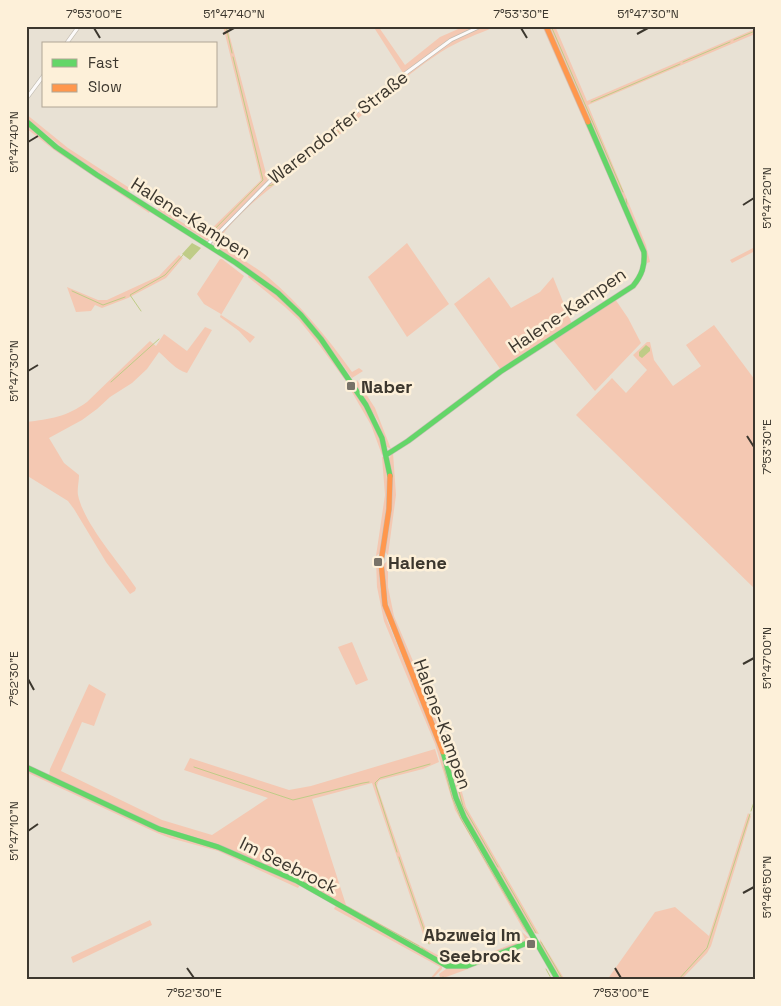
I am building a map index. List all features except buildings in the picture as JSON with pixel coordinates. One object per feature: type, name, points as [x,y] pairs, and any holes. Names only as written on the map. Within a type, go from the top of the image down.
[{"type":"street","points":[[67,42],[79,26]]},
{"type":"street","name":"Warendorfer Straße","points":[[208,244],[269,182],[318,142],[391,84],[451,40],[482,26]]},
{"type":"street","name":"Halene-Kampen","points":[[386,455],[408,441],[500,372],[633,286],[645,267],[644,252],[546,26]]},
{"type":"street","points":[[26,99],[42,78]]},
{"type":"street","name":"Halene-Kampen","points":[[26,121],[56,147],[97,175],[208,244],[266,283],[310,325],[366,405],[376,422],[390,475],[390,494],[381,562],[385,605],[440,742],[460,807],[558,980]]},
{"type":"street","name":"Im Seebrock","points":[[26,767],[159,829],[218,847],[297,881],[446,966],[467,966],[535,940]]},
{"type":"shaded area","points":[[223,26],[227,26],[268,181],[209,240],[206,240],[158,210],[159,208],[204,236],[261,180]]},
{"type":"shaded area","points":[[373,26],[378,26],[405,65],[440,37],[465,26],[478,26],[451,38],[403,73]]},
{"type":"shaded area","points":[[484,26],[497,26],[448,48],[411,74],[326,146],[240,214],[217,242],[262,272],[292,299],[333,346],[352,372],[359,368],[363,371],[352,378],[323,338],[274,288],[215,246],[213,241],[269,183],[404,76],[452,41]]},
{"type":"shaded area","points":[[542,26],[545,26],[615,190],[605,169]]},
{"type":"shaded area","points":[[547,26],[555,26],[587,101],[755,29],[755,34],[588,105],[646,245],[650,262],[647,263],[645,252]]},
{"type":"shaded area","points":[[26,114],[68,148],[131,189],[129,192],[69,153],[26,118]]},
{"type":"shaded area","points":[[26,124],[150,211],[149,213],[54,150],[26,128]]},
{"type":"shaded area","points":[[192,243],[201,248],[190,260],[182,254]]},
{"type":"shaded area","points":[[407,243],[449,304],[407,337],[368,277]]},
{"type":"shaded area","points":[[755,247],[755,251],[732,263],[730,260]]},
{"type":"shaded area","points":[[179,255],[183,258],[166,278],[128,298],[102,308],[95,305],[91,311],[76,312],[67,287],[98,300],[107,300],[159,276]]},
{"type":"shaded area","points":[[220,259],[244,276],[221,315],[255,337],[250,343],[239,331],[220,317],[221,314],[204,304],[197,294]]},
{"type":"shaded area","points":[[249,275],[279,297],[305,323],[349,381],[348,384],[299,320],[248,277]]},
{"type":"shaded area","points":[[489,277],[511,308],[540,292],[553,277],[572,324],[501,370],[454,304]]},
{"type":"shaded area","points":[[615,299],[628,318],[641,343],[595,391],[553,340]]},
{"type":"shaded area","points":[[714,325],[755,380],[755,589],[576,415],[612,378],[626,393],[647,370],[633,355],[647,342],[650,342],[654,360],[673,386],[701,366],[686,345]]},
{"type":"shaded area","points":[[205,327],[212,330],[187,373],[175,367],[159,352],[147,369],[132,383],[110,397],[82,420],[49,438],[64,463],[79,475],[78,495],[87,518],[136,588],[130,594],[106,562],[68,501],[26,475],[26,422],[58,416],[72,411],[87,402],[150,341],[156,346],[164,334],[187,351]]},
{"type":"shaded area","points":[[646,345],[650,348],[650,351],[642,358],[639,356],[639,352]]},
{"type":"shaded area","points":[[357,380],[375,408],[391,449],[387,447],[378,421],[356,385]]},
{"type":"shaded area","points":[[351,386],[375,426],[382,444],[384,453],[382,455],[371,425],[349,387]]},
{"type":"shaded area","points":[[393,453],[396,495],[388,555],[384,551],[392,494],[389,458]]},
{"type":"shaded area","points":[[382,457],[384,457],[386,469],[387,505],[380,553],[376,556],[385,495]]},
{"type":"shaded area","points":[[376,560],[379,562],[380,587],[387,620],[439,746],[453,792],[530,937],[523,929],[455,810],[435,744],[384,621],[377,587]]},
{"type":"shaded area","points":[[388,560],[388,587],[394,616],[451,751],[466,807],[539,934],[534,933],[464,812],[441,738],[389,610],[383,565]]},
{"type":"shaded area","points":[[352,642],[368,680],[356,685],[338,647]]},
{"type":"shaded area","points":[[89,684],[106,694],[94,726],[82,722],[61,771],[162,820],[212,835],[268,798],[184,770],[190,758],[289,790],[311,786],[435,749],[439,762],[423,769],[380,780],[377,786],[431,944],[426,943],[372,783],[312,799],[346,905],[454,964],[466,962],[525,939],[522,932],[530,939],[468,964],[450,965],[298,880],[159,827],[49,776],[50,769]]},
{"type":"shaded area","points":[[26,769],[158,830],[218,848],[300,885],[298,888],[218,851],[157,833],[26,772]]},
{"type":"shaded area","points":[[748,813],[751,816],[711,946],[707,953],[681,980],[607,980],[655,912],[675,907],[709,936]]},
{"type":"shaded area","points":[[336,905],[442,965],[442,969],[429,980],[440,967],[334,909]]},
{"type":"shaded area","points":[[150,920],[152,925],[73,963],[71,957]]},
{"type":"shaded area","points":[[540,939],[565,980],[561,980],[540,944]]},
{"type":"shaded area","points":[[467,967],[468,969],[446,977],[446,980],[441,980],[439,974],[446,969]]},
{"type":"waterway","points":[[226,26],[232,53]]},
{"type":"waterway","points":[[551,26],[623,192]]},
{"type":"waterway","points":[[734,40],[755,31]]},
{"type":"waterway","points":[[683,62],[730,42]]},
{"type":"waterway","points":[[208,236],[263,180],[233,57]]},
{"type":"waterway","points":[[591,102],[680,64]]},
{"type":"waterway","points":[[320,147],[354,119]]},
{"type":"waterway","points":[[268,186],[272,185],[316,150]]},
{"type":"waterway","points":[[626,199],[627,204]]},
{"type":"waterway","points":[[141,311],[130,295],[165,275],[183,255]]},
{"type":"waterway","points":[[72,291],[103,305],[125,297]]},
{"type":"waterway","points":[[111,382],[159,339]]},
{"type":"waterway","points":[[448,751],[463,806],[498,867]]},
{"type":"waterway","points":[[397,852],[375,783],[380,778],[430,764]]},
{"type":"waterway","points":[[194,767],[293,800],[369,782]]},
{"type":"waterway","points":[[444,767],[452,797],[461,819],[527,932]]},
{"type":"waterway","points":[[751,811],[755,799]]},
{"type":"waterway","points":[[678,980],[707,948],[750,814]]},
{"type":"waterway","points":[[399,857],[429,944]]},
{"type":"waterway","points":[[501,872],[536,933]]},
{"type":"waterway","points":[[348,907],[419,946]]},
{"type":"waterway","points":[[541,942],[563,980]]},
{"type":"waterway","points":[[422,948],[429,953]]},
{"type":"waterway","points":[[463,964],[504,949]]},
{"type":"waterway","points":[[440,958],[452,964]]},
{"type":"waterway","points":[[546,969],[552,980]]},
{"type":"traffic: fast","points":[[26,121],[56,147],[97,175],[236,263],[278,293],[301,315],[321,339],[366,405],[382,438],[390,476]]},
{"type":"traffic: fast","points":[[386,455],[408,441],[500,372],[633,286],[639,278],[644,262],[644,252],[588,122]]},
{"type":"traffic: fast","points":[[443,752],[456,798],[464,817],[558,980]]},
{"type":"traffic: fast","points":[[26,767],[159,829],[218,847],[297,881],[447,966],[467,966],[535,940]]},
{"type":"traffic: slow","points":[[546,26],[588,122]]},
{"type":"traffic: slow","points":[[390,476],[389,509],[381,562],[385,605],[443,752]]},
{"type":"place","name":"Naber","points":[[351,386]]},
{"type":"place","name":"Halene","points":[[378,562]]},
{"type":"place","name":"Abzweig Im Seebrock","points":[[531,944]]}]
